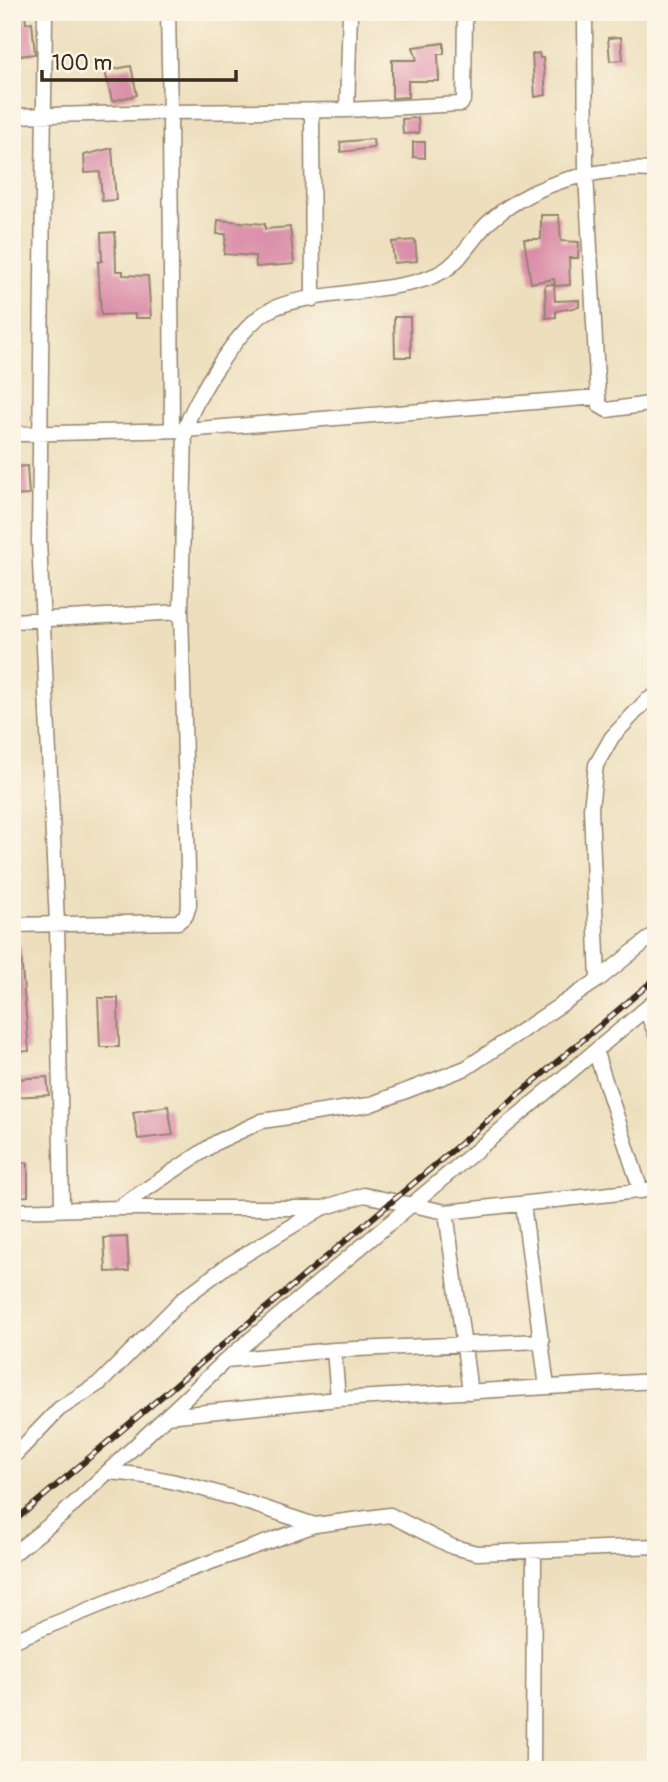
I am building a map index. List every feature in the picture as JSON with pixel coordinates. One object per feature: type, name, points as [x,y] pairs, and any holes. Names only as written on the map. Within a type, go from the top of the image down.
[{"type":"street","points":[[45,12],[40,541],[57,923],[62,1209]]},
{"type":"street","points":[[12,925],[178,922],[186,915],[189,905],[168,12]]},
{"type":"street","points":[[347,110],[350,12]]},
{"type":"street","points":[[12,116],[312,111],[461,104],[464,98],[465,12]]},
{"type":"street","points":[[585,12],[586,174],[598,397],[600,406],[607,410],[656,403]]},
{"type":"street","points":[[312,111],[313,299]]},
{"type":"street","points":[[179,430],[229,349],[269,310],[313,299],[423,281],[448,269],[486,225],[512,203],[586,174],[625,168],[656,170]]},
{"type":"street","points":[[12,435],[179,430],[598,397]]},
{"type":"street","points":[[12,621],[181,612]]},
{"type":"street","points":[[598,980],[591,808],[596,765],[612,737],[646,701],[656,695]]},
{"type":"street","points":[[118,1208],[217,1142],[262,1121],[369,1105],[466,1068],[598,980],[656,933]]},
{"type":"street","points":[[651,1005],[656,1035]]},
{"type":"street","points":[[12,1555],[62,1516],[226,1360],[651,1005]]},
{"type":"street","points":[[12,1458],[59,1409],[101,1382],[184,1298],[228,1265],[323,1208],[364,1195],[446,1212],[648,1190],[596,1053]]},
{"type":"street","points":[[523,1204],[547,1387]]},
{"type":"street","points":[[12,1211],[323,1208]]},
{"type":"street","points":[[446,1212],[470,1392]]},
{"type":"street","points":[[226,1360],[334,1350],[542,1341]]},
{"type":"street","points":[[334,1350],[338,1399]]},
{"type":"street","points":[[167,1416],[338,1399],[656,1381]]},
{"type":"street","points":[[108,1472],[140,1474],[201,1488],[315,1525]]},
{"type":"street","points":[[12,1641],[166,1578],[315,1525],[390,1515],[453,1547],[477,1553],[534,1553],[656,1546]]},
{"type":"street","points":[[533,1770],[534,1553]]},
{"type":"building","points":[[25,13],[26,23],[32,22],[35,54],[12,57],[12,14]]},
{"type":"building","points":[[621,37],[623,60],[610,61],[608,38]]},
{"type":"building","points":[[444,43],[444,54],[438,54],[439,81],[408,81],[408,97],[392,98],[392,60],[417,60],[413,47]]},
{"type":"building","points":[[539,53],[540,58],[543,58],[546,95],[535,97],[532,54]]},
{"type":"building","points":[[131,66],[137,95],[112,101],[105,71]]},
{"type":"building","points":[[418,118],[419,133],[403,134],[402,119]]},
{"type":"building","points":[[373,139],[374,148],[341,152],[340,142]]},
{"type":"building","points":[[413,142],[425,142],[425,158],[413,157]]},
{"type":"building","points":[[112,148],[116,200],[102,201],[100,172],[85,173],[84,155]]},
{"type":"building","points":[[541,215],[559,215],[561,241],[579,242],[578,258],[569,258],[570,285],[555,286],[554,279],[531,283],[524,239],[541,239]]},
{"type":"building","points":[[218,220],[265,224],[265,229],[290,227],[294,264],[256,267],[255,256],[224,254],[226,234],[217,234]]},
{"type":"building","points":[[115,232],[116,271],[123,271],[123,275],[148,276],[151,318],[135,318],[135,314],[101,315],[98,262],[102,261],[101,233]]},
{"type":"building","points":[[415,240],[417,261],[394,263],[392,242]]},
{"type":"building","points":[[554,284],[555,301],[579,300],[579,307],[556,311],[556,317],[546,318],[545,285]]},
{"type":"building","points":[[394,317],[410,317],[411,357],[395,357]]},
{"type":"building","points":[[27,466],[29,495],[12,496],[12,467]]},
{"type":"building","points":[[12,943],[20,943],[29,1051],[12,1052]]},
{"type":"building","points":[[98,998],[118,998],[119,1047],[100,1047]]},
{"type":"building","points":[[47,1077],[49,1095],[12,1097],[12,1079]]},
{"type":"building","points":[[168,1106],[173,1135],[138,1139],[133,1112]]},
{"type":"building","points":[[12,1163],[28,1163],[28,1196],[12,1197]]},
{"type":"building","points":[[127,1237],[129,1271],[106,1272],[104,1238]]},
{"type":"railway","points":[[12,1523],[656,978]]}]
